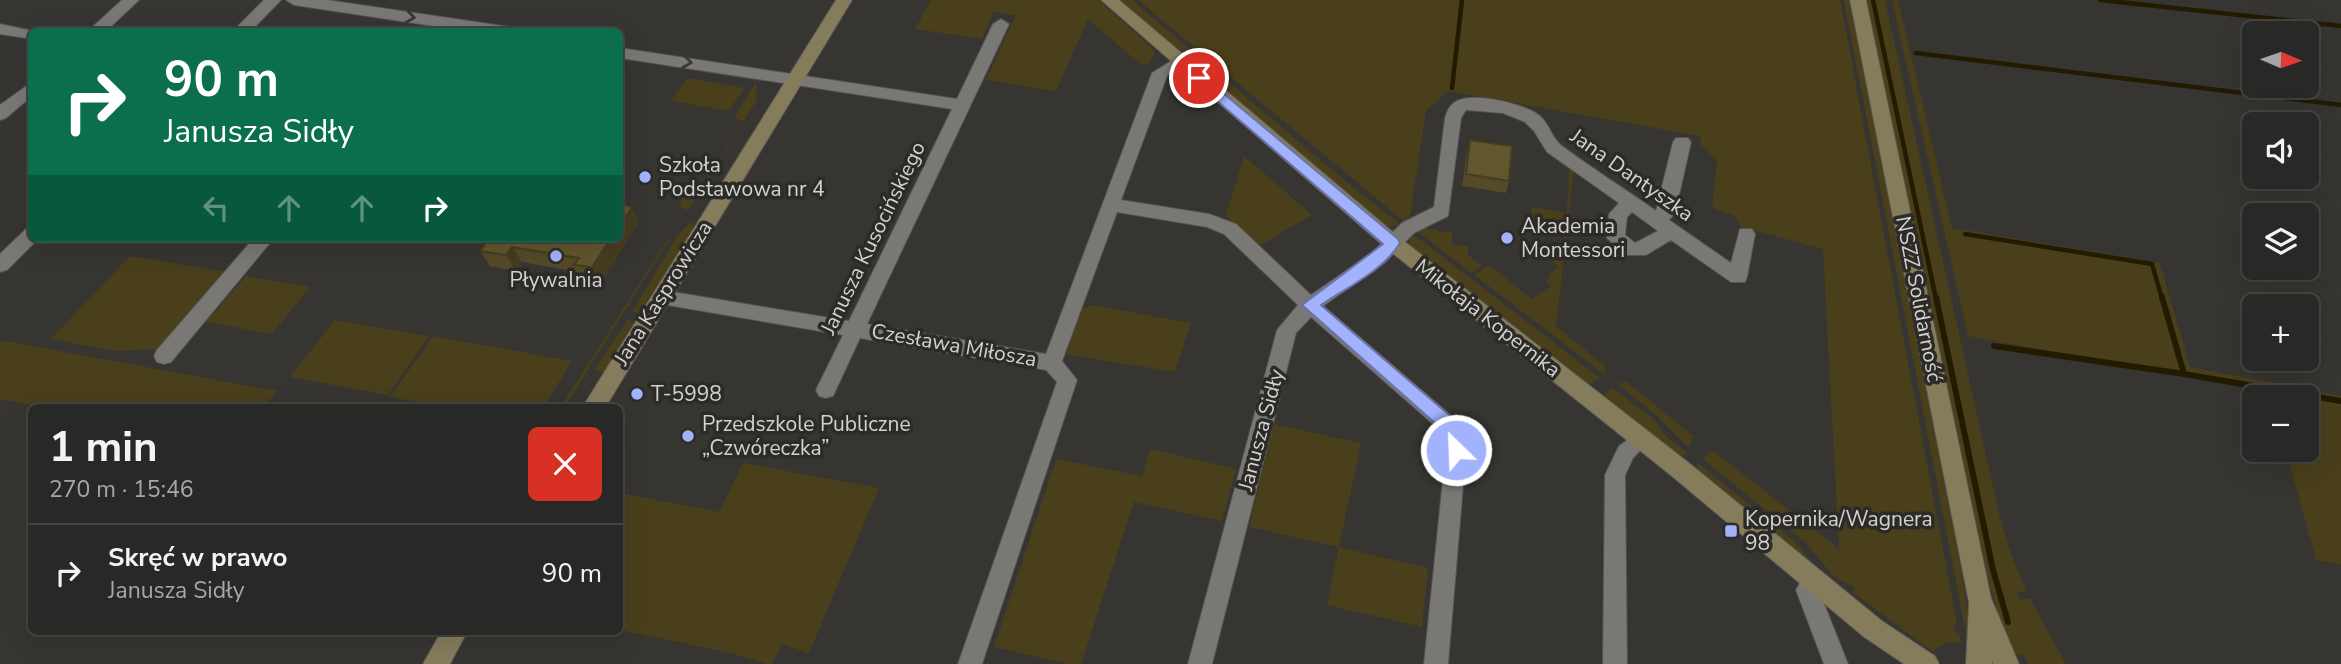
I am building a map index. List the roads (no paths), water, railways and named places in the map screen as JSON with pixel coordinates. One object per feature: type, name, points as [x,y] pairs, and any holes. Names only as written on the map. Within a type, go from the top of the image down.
[{"type":"street","points":[[100,28],[131,0]]},
{"type":"street","points":[[244,28],[273,0]]},
{"type":"street","points":[[294,0],[483,28]]},
{"type":"street","points":[[837,0],[843,0]]},
{"type":"street","name":"Jana Kasprowicza","points":[[595,404],[843,0]]},
{"type":"street","name":"Mikołaja Kopernika","points":[[1109,0],[1393,243],[1641,439],[1873,629],[1926,664]]},
{"type":"street","name":"NSZZ Solidarność","points":[[1858,0],[1979,598],[2006,664]]},
{"type":"street","name":"Janusza Kusocińskiego","points":[[826,390],[1001,24]]},
{"type":"street","points":[[0,29],[28,33]]},
{"type":"street","points":[[623,53],[962,105]]},
{"type":"street","points":[[1052,363],[1160,73],[1179,61]]},
{"type":"street","points":[[0,114],[28,90]]},
{"type":"street","name":"Jana Dantyszka","points":[[1393,243],[1408,228],[1441,211],[1453,118],[1456,110],[1462,106],[1492,107],[1528,116],[1538,124],[1553,148],[1738,277],[1746,234]]},
{"type":"street","points":[[1631,203],[1618,214],[1616,238],[1631,250],[1640,250],[1664,226],[1682,142]]},
{"type":"street","points":[[1111,205],[1222,225],[1450,428],[1455,440],[1436,664]]},
{"type":"street","points":[[0,265],[28,238]]},
{"type":"street","points":[[164,356],[262,242]]},
{"type":"street","name":"Janusza Sidły","points":[[1200,664],[1287,330],[1310,305],[1378,258],[1393,243]]},
{"type":"street","name":"Czesława Miłosza","points":[[661,297],[855,327],[1052,363],[1067,380],[970,664]]},
{"type":"street","points":[[1615,664],[1615,475],[1626,452],[1641,439]]},
{"type":"street","points":[[1813,580],[1807,590],[1836,664]]},
{"type":"street","name":"NSZZ Solidarność","points":[[1979,598],[1979,664]]},
{"type":"street","name":"Mikołaja Kopernika","points":[[1873,629],[1906,664]]},
{"type":"street","points":[[436,664],[453,635]]},
{"type":"waterway","points":[[1452,88],[1462,0]]},
{"type":"waterway","points":[[1873,0],[1936,299]]},
{"type":"waterway","points":[[2100,0],[2341,26]]},
{"type":"waterway","points":[[1916,53],[2341,105]]},
{"type":"waterway","points":[[1965,234],[2152,264],[2162,299]]},
{"type":"waterway","points":[[1936,297],[1993,570],[2008,622]]},
{"type":"waterway","points":[[2162,297],[2184,374]]},
{"type":"waterway","points":[[1994,346],[2184,374]]},
{"type":"waterway","points":[[2184,374],[2341,401]]},
{"type":"place","name":"Szkoła Podstawowa nr 4","points":[[645,177]]},
{"type":"place","name":"Akademia Montessori","points":[[1507,238]]},
{"type":"place","name":"Pływalnia","points":[[556,256]]},
{"type":"place","name":"T-5998","points":[[637,394]]},
{"type":"place","name":"Przedszkole Publiczne „Czwóreczka”","points":[[688,436]]},
{"type":"place","name":"Kopernika/Wagnera 98","points":[[1731,531]]}]
